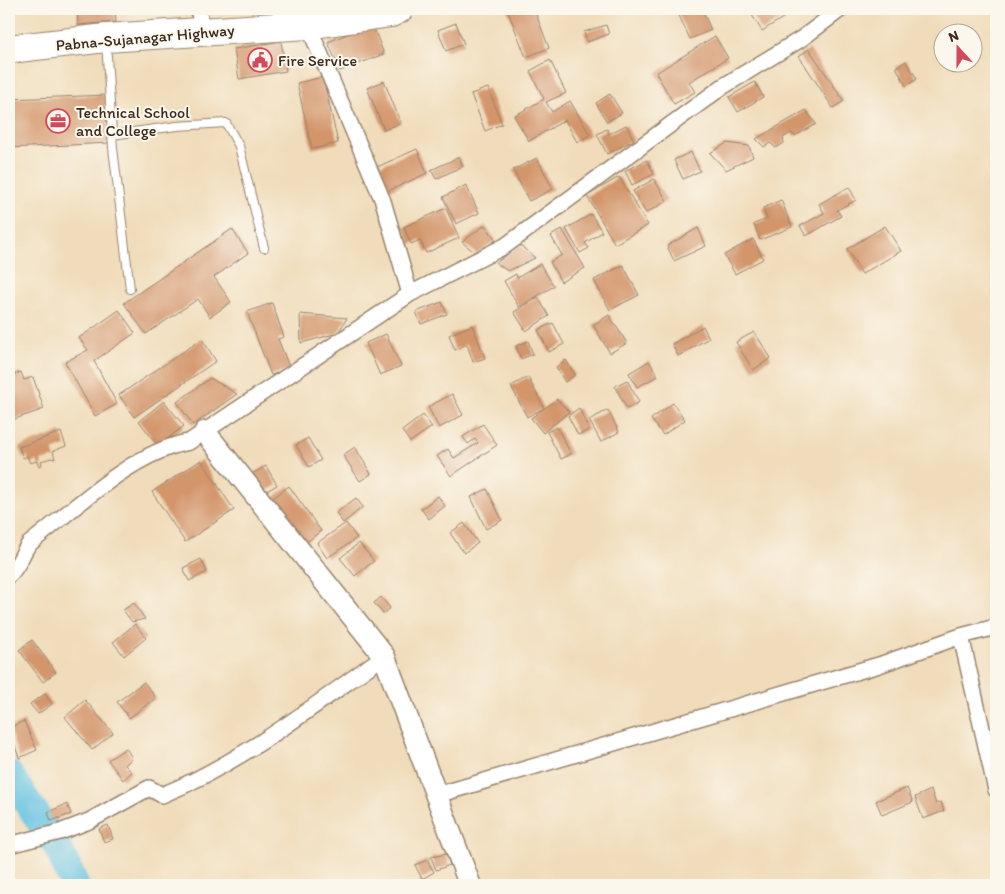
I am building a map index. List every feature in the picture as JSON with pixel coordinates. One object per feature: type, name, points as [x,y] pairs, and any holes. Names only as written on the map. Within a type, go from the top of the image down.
[{"type":"highway","name":"Pabna-Sujanagar Highway","points":[[9,49],[106,38],[201,20],[308,25],[391,13],[399,9]]},
{"type":"street","points":[[9,574],[14,571],[21,554],[29,544],[132,464],[171,445],[189,442],[410,294],[504,246],[722,87],[801,39],[841,9]]},
{"type":"street","points":[[308,25],[383,201],[410,294]]},
{"type":"street","points":[[206,432],[384,656],[438,794],[470,885]]},
{"type":"street","points":[[438,794],[878,665],[961,636],[996,627]]},
{"type":"street","points":[[961,636],[996,790]]},
{"type":"street","points":[[9,846],[60,832],[89,821],[149,788],[162,795],[200,779],[262,741],[384,656]]},
{"type":"lane","points":[[106,38],[112,135],[130,289]]},
{"type":"lane","points":[[112,135],[177,126],[226,123],[239,146],[264,248]]},
{"type":"building","points":[[77,9],[115,9],[116,22],[78,25]]},
{"type":"building","points":[[507,9],[534,9],[549,48],[526,57]]},
{"type":"building","points":[[676,9],[702,9],[711,30],[690,39]]},
{"type":"building","points":[[748,9],[782,9],[786,16],[762,31]]},
{"type":"building","points":[[456,23],[464,44],[446,51],[438,30]]},
{"type":"building","points":[[372,24],[384,54],[340,71],[328,42]]},
{"type":"building","points":[[606,25],[609,34],[587,42],[584,32]]},
{"type":"building","points":[[715,36],[728,58],[689,82],[695,92],[674,104],[656,73]]},
{"type":"building","name":"Fire Service","points":[[281,41],[286,71],[239,79],[234,49]]},
{"type":"building","points":[[809,49],[844,101],[833,108],[799,56]]},
{"type":"building","points":[[550,60],[566,93],[546,102],[552,112],[570,101],[590,135],[577,142],[565,120],[529,141],[514,116],[544,99],[530,71]]},
{"type":"building","points":[[906,61],[917,79],[906,86],[896,67]]},
{"type":"building","points":[[323,77],[338,143],[312,149],[297,83]]},
{"type":"building","points":[[384,81],[401,123],[384,130],[367,88]]},
{"type":"building","points":[[755,82],[763,97],[738,112],[729,97]]},
{"type":"building","points":[[488,88],[502,124],[485,131],[471,94]]},
{"type":"building","points":[[610,94],[622,113],[607,122],[596,103]]},
{"type":"building","name":"Technical School and College","points":[[107,95],[109,143],[9,148],[9,99]]},
{"type":"building","points":[[806,110],[816,124],[795,136],[791,133],[783,138],[784,143],[776,148],[770,143],[764,147],[756,139]]},
{"type":"building","points":[[626,125],[634,140],[607,154],[597,134],[607,129],[609,134]]},
{"type":"building","points":[[727,143],[749,146],[753,157],[726,170],[710,153]]},
{"type":"building","points":[[417,149],[427,173],[386,192],[375,168]]},
{"type":"building","points":[[691,152],[700,171],[683,179],[674,160]]},
{"type":"building","points":[[459,157],[463,166],[436,179],[431,170]]},
{"type":"building","points":[[537,158],[553,189],[529,201],[513,170]]},
{"type":"building","points":[[647,160],[654,174],[632,185],[625,171]]},
{"type":"building","points":[[619,177],[648,225],[615,244],[587,196]]},
{"type":"building","points":[[654,179],[667,201],[646,213],[633,191]]},
{"type":"building","points":[[466,185],[479,213],[456,224],[443,197]]},
{"type":"building","points":[[849,187],[856,200],[837,210],[841,216],[806,236],[800,226],[824,213],[819,204]]},
{"type":"building","points":[[781,200],[792,227],[760,240],[754,224],[767,219],[763,208]]},
{"type":"building","points":[[446,208],[459,238],[426,253],[420,240],[411,244],[404,227]]},
{"type":"building","points":[[591,214],[602,232],[585,243],[589,248],[580,253],[566,229]]},
{"type":"building","points":[[485,225],[496,240],[477,254],[462,242]]},
{"type":"building","points":[[885,226],[901,251],[862,274],[847,249]]},
{"type":"building","points":[[698,228],[706,246],[674,261],[667,246]]},
{"type":"building","points":[[232,229],[248,253],[214,277],[231,302],[210,317],[198,299],[146,334],[124,303]]},
{"type":"building","points":[[562,229],[585,268],[561,282],[550,262],[562,255],[551,236]]},
{"type":"building","points":[[753,239],[763,259],[735,274],[724,255]]},
{"type":"building","points":[[520,245],[535,258],[508,271],[496,263]]},
{"type":"building","points":[[540,264],[554,286],[519,307],[504,281],[516,274],[517,278]]},
{"type":"building","points":[[623,265],[639,295],[610,310],[594,280]]},
{"type":"building","points":[[538,297],[549,316],[526,331],[514,312]]},
{"type":"building","points":[[442,302],[447,314],[421,324],[416,312]]},
{"type":"building","points":[[272,303],[284,337],[278,339],[290,369],[271,375],[247,312]]},
{"type":"building","points":[[119,310],[135,333],[94,361],[117,404],[95,416],[65,362],[88,350],[79,338]]},
{"type":"building","points":[[300,314],[347,318],[338,333],[301,343]]},
{"type":"building","points":[[609,315],[627,343],[610,353],[593,325]]},
{"type":"building","points":[[553,323],[564,344],[549,352],[538,330]]},
{"type":"building","points":[[472,325],[485,358],[473,362],[467,344],[455,350],[449,335]]},
{"type":"building","points":[[703,326],[709,338],[678,356],[672,344]]},
{"type":"building","points":[[754,332],[771,358],[753,370],[736,342]]},
{"type":"building","points":[[386,334],[401,366],[380,375],[366,343]]},
{"type":"building","points":[[202,339],[216,361],[134,417],[119,395]]},
{"type":"building","points":[[528,341],[533,354],[521,359],[516,346]]},
{"type":"building","points":[[566,360],[575,375],[565,382],[556,367]]},
{"type":"building","points":[[649,361],[658,376],[637,387],[629,373]]},
{"type":"building","points":[[21,372],[24,380],[33,377],[44,409],[9,421],[9,376]]},
{"type":"building","points":[[528,377],[544,408],[527,417],[511,386]]},
{"type":"building","points":[[210,378],[237,394],[193,425],[177,402]]},
{"type":"building","points":[[627,380],[639,402],[627,409],[615,386]]},
{"type":"building","points":[[452,394],[463,415],[439,428],[428,407]]},
{"type":"building","points":[[557,399],[569,412],[543,433],[531,418]]},
{"type":"building","points":[[164,401],[184,426],[158,446],[139,421]]},
{"type":"building","points":[[673,403],[685,420],[663,435],[651,419]]},
{"type":"building","points":[[579,408],[589,430],[578,435],[568,416]]},
{"type":"building","points":[[608,410],[619,432],[601,442],[589,420]]},
{"type":"building","points":[[423,415],[432,427],[410,442],[402,431]]},
{"type":"building","points":[[483,424],[497,445],[451,476],[437,456],[448,449],[454,458],[478,443],[475,439],[468,444],[463,437]]},
{"type":"building","points":[[557,427],[571,454],[561,459],[547,432]]},
{"type":"building","points":[[61,432],[66,446],[53,451],[55,459],[51,458],[41,461],[42,465],[39,466],[37,461],[30,463],[27,456],[23,458],[19,447]]},
{"type":"building","points":[[308,438],[321,460],[309,467],[296,445]]},
{"type":"building","points":[[355,447],[371,474],[360,481],[343,455]]},
{"type":"building","points":[[201,460],[234,510],[185,542],[152,492]]},
{"type":"building","points":[[266,466],[277,485],[260,495],[248,476]]},
{"type":"building","points":[[289,486],[321,531],[304,544],[272,499]]},
{"type":"building","points":[[487,489],[502,520],[486,529],[471,497]]},
{"type":"building","points":[[438,496],[445,506],[429,519],[421,509]]},
{"type":"building","points":[[356,498],[363,507],[343,523],[336,513]]},
{"type":"building","points":[[346,523],[357,538],[327,558],[317,543]]},
{"type":"building","points":[[464,523],[478,543],[464,553],[450,533]]},
{"type":"building","points":[[359,543],[374,561],[355,576],[340,558]]},
{"type":"building","points":[[201,559],[207,572],[189,581],[183,568]]},
{"type":"building","points":[[381,597],[390,608],[383,614],[374,603]]},
{"type":"building","points":[[134,603],[145,619],[132,622],[123,610]]},
{"type":"building","points":[[135,624],[146,638],[124,656],[113,642]]},
{"type":"building","points":[[32,640],[56,672],[43,682],[19,650]]},
{"type":"building","points":[[144,682],[156,698],[129,718],[117,702]]},
{"type":"building","points":[[45,694],[52,704],[38,714],[30,704]]},
{"type":"building","points":[[85,700],[113,733],[92,750],[65,717]]},
{"type":"building","points":[[24,721],[37,750],[19,758],[9,728]]},
{"type":"building","points":[[126,748],[132,758],[125,765],[132,772],[123,780],[108,760]]},
{"type":"building","points":[[907,788],[913,802],[882,815],[876,801]]},
{"type":"building","points":[[931,790],[936,804],[941,802],[944,811],[923,819],[915,797]]},
{"type":"building","points":[[67,804],[71,814],[51,821],[48,812]]},
{"type":"building","points":[[108,825],[113,839],[104,842],[99,829]]},
{"type":"building","points":[[446,854],[450,865],[436,870],[431,857]]},
{"type":"building","points":[[427,860],[434,872],[422,879],[415,865]]},
{"type":"waterway","points":[[9,775],[57,846],[75,885]]},
{"type":"place","name":"Fire Service","points":[[260,60]]},
{"type":"place","name":"Technical School and College","points":[[58,121]]}]
